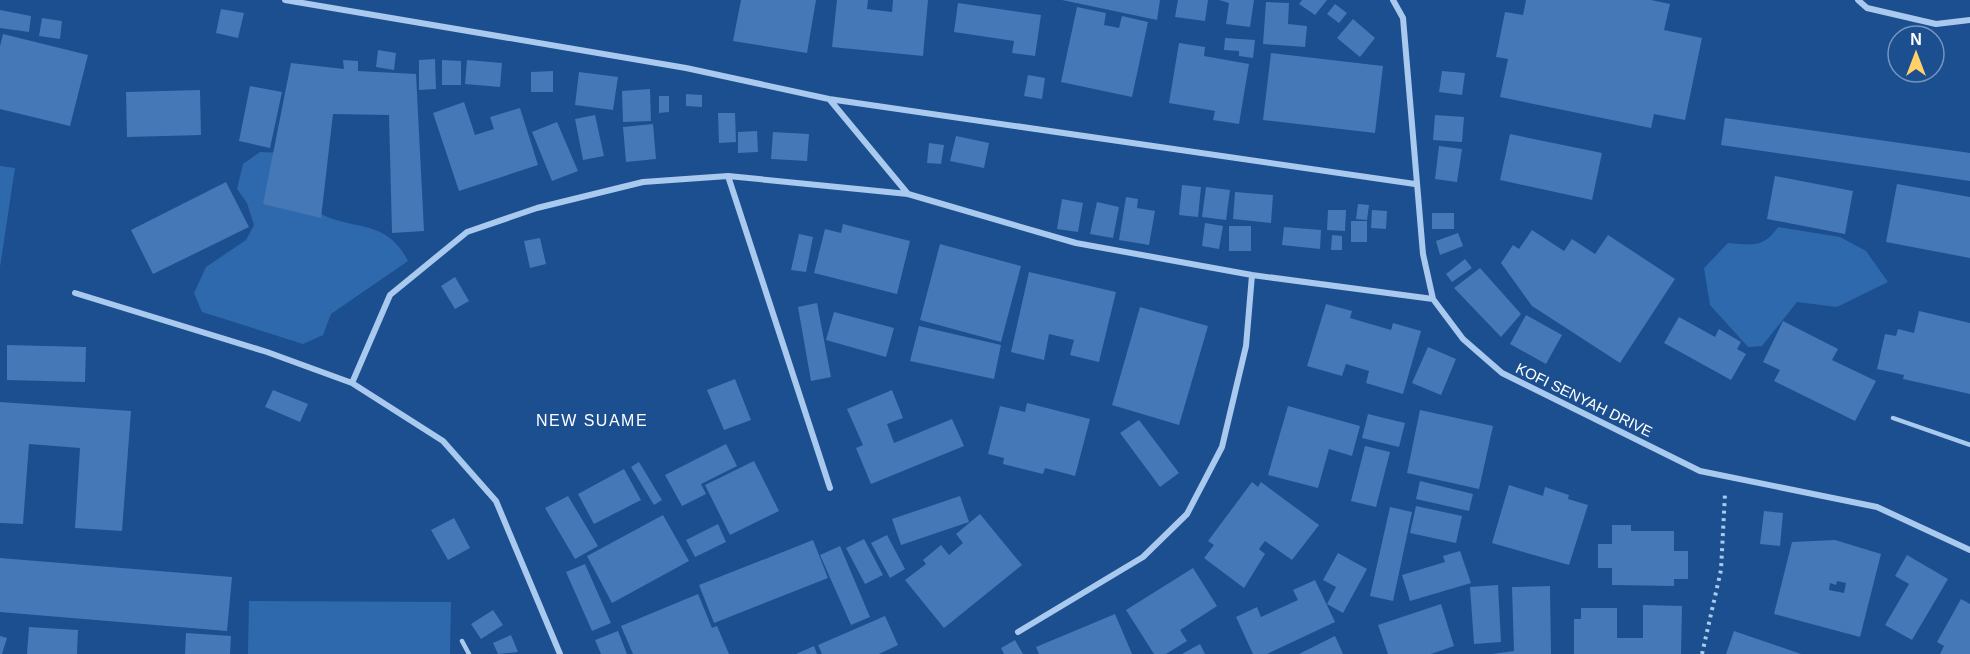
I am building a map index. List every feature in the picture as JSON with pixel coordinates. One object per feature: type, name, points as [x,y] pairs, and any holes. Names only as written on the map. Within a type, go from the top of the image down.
[{"type":"street","points":[[285,0],[686,68],[830,99],[1415,183]]},
{"type":"street","name":"KOFI SENYAH DRIVE","points":[[1393,0],[1403,18],[1415,183],[1423,254],[1433,299],[1463,339],[1502,374],[1700,471],[1877,507],[1970,549]]},
{"type":"street","points":[[1858,0],[1867,8],[1936,24],[1970,20]]},
{"type":"street","points":[[830,99],[908,194]]},
{"type":"street","points":[[728,176],[830,488]]},
{"type":"street","points":[[352,383],[390,296],[467,232],[537,208],[643,182],[728,176],[908,194],[1076,243],[1252,275],[1433,299]]},
{"type":"street","points":[[1018,632],[1143,557],[1187,514],[1222,447],[1246,346],[1252,275]]},
{"type":"street","points":[[75,293],[267,352],[352,383],[443,441],[496,501],[560,654]]},
{"type":"lane","points":[[1893,417],[1970,444]]},
{"type":"lane","points":[[462,641],[469,654]]},
{"type":"path","points":[[1702,654],[1721,570],[1726,478]]},
{"type":"shaded area","points":[[260,152],[289,153],[305,205],[330,218],[384,234],[400,249],[408,261],[331,314],[323,335],[303,344],[202,312],[194,293],[206,267],[246,240],[254,225],[247,203],[237,189],[243,164]]},
{"type":"shaded area","points":[[0,166],[15,168],[0,267]]},
{"type":"shaded area","points":[[1778,227],[1840,237],[1866,251],[1888,282],[1837,307],[1797,302],[1762,346],[1748,347],[1710,305],[1704,268],[1728,243],[1757,244],[1768,239]]},
{"type":"shaded area","points":[[249,601],[451,602],[450,654],[248,654]]},
{"type":"building","points":[[741,0],[816,0],[807,53],[733,41]]},
{"type":"building","points":[[837,0],[868,0],[867,9],[892,12],[893,0],[928,0],[923,56],[832,47]]},
{"type":"building","points":[[1062,0],[1160,0],[1157,20]]},
{"type":"building","points":[[1178,0],[1208,0],[1205,21],[1175,17]]},
{"type":"building","points":[[1219,0],[1254,0],[1250,27],[1226,24],[1229,3]]},
{"type":"building","points":[[1302,0],[1327,0],[1315,15],[1299,4]]},
{"type":"building","points":[[1526,0],[1651,0],[1670,4],[1664,30],[1702,38],[1685,120],[1654,114],[1651,128],[1500,97],[1508,59],[1496,57],[1505,12],[1523,15]]},
{"type":"building","points":[[1266,2],[1289,3],[1288,24],[1307,26],[1305,47],[1263,44]]},
{"type":"building","points":[[958,3],[1041,15],[1035,56],[1012,53],[1014,41],[954,32]]},
{"type":"building","points":[[1335,4],[1347,13],[1339,23],[1327,14]]},
{"type":"building","points":[[1077,7],[1106,13],[1104,25],[1119,28],[1122,16],[1148,22],[1132,97],[1061,82]]},
{"type":"building","points":[[221,9],[244,13],[238,38],[216,33]]},
{"type":"building","points":[[0,10],[31,16],[29,32],[0,28]]},
{"type":"building","points":[[42,18],[62,21],[60,39],[39,36]]},
{"type":"building","points":[[1353,19],[1375,38],[1360,57],[1337,38]]},
{"type":"building","points":[[3,34],[88,55],[70,126],[0,109],[0,46]]},
{"type":"building","points":[[1225,38],[1255,40],[1253,58],[1239,56],[1239,51],[1224,50]]},
{"type":"building","points":[[1179,43],[1205,47],[1204,56],[1249,64],[1239,124],[1213,120],[1215,111],[1169,103]]},
{"type":"building","points":[[378,50],[396,53],[394,70],[376,67]]},
{"type":"building","points":[[1271,53],[1383,66],[1375,133],[1263,120]]},
{"type":"building","points":[[435,59],[436,89],[419,90],[419,60]]},
{"type":"building","points":[[343,60],[358,61],[358,71],[416,74],[424,231],[392,233],[389,115],[333,114],[321,218],[263,204],[291,63],[344,69]]},
{"type":"building","points":[[442,60],[461,61],[461,85],[442,85]]},
{"type":"building","points":[[467,60],[502,63],[500,87],[465,84]]},
{"type":"building","points":[[553,71],[553,92],[531,92],[531,72]]},
{"type":"building","points":[[1442,71],[1465,73],[1462,95],[1439,92]]},
{"type":"building","points":[[579,72],[618,77],[613,110],[575,105]]},
{"type":"building","points":[[1028,75],[1045,78],[1042,99],[1024,96]]},
{"type":"building","points":[[250,86],[282,92],[270,148],[239,141]]},
{"type":"building","points":[[650,89],[651,121],[623,122],[622,91]]},
{"type":"building","points":[[200,90],[201,135],[127,137],[126,92]]},
{"type":"building","points":[[686,94],[702,95],[702,107],[686,106]]},
{"type":"building","points":[[659,96],[669,96],[669,112],[659,113]]},
{"type":"building","points":[[464,102],[475,135],[494,129],[490,117],[520,108],[538,165],[459,191],[433,113]]},
{"type":"building","points":[[718,113],[735,113],[736,142],[719,143]]},
{"type":"building","points":[[595,115],[604,156],[583,160],[575,119]]},
{"type":"building","points":[[1435,115],[1464,117],[1462,142],[1433,140]]},
{"type":"building","points":[[1725,118],[1970,153],[1970,181],[1721,145]]},
{"type":"building","points":[[557,122],[578,171],[552,181],[532,132]]},
{"type":"building","points":[[653,124],[656,159],[626,162],[623,127]]},
{"type":"building","points":[[757,131],[758,152],[738,153],[738,132]]},
{"type":"building","points":[[773,132],[809,134],[807,161],[771,159]]},
{"type":"building","points":[[1510,134],[1602,153],[1592,200],[1500,180]]},
{"type":"building","points":[[956,136],[989,143],[984,168],[950,161]]},
{"type":"building","points":[[929,143],[944,145],[941,164],[927,163]]},
{"type":"building","points":[[1439,146],[1462,149],[1457,182],[1435,179]]},
{"type":"building","points":[[1775,176],[1853,191],[1845,234],[1767,219]]},
{"type":"building","points":[[226,182],[249,227],[153,274],[131,230]]},
{"type":"building","points":[[1897,184],[1970,197],[1970,258],[1886,242]]},
{"type":"building","points":[[1182,185],[1201,187],[1198,217],[1179,215]]},
{"type":"building","points":[[1206,187],[1230,190],[1226,220],[1202,217]]},
{"type":"building","points":[[1235,192],[1273,195],[1271,223],[1233,219]]},
{"type":"building","points":[[1126,197],[1138,199],[1137,208],[1155,211],[1149,245],[1119,240]]},
{"type":"building","points":[[1062,199],[1083,203],[1078,232],[1057,229]]},
{"type":"building","points":[[1097,202],[1119,207],[1113,238],[1090,234]]},
{"type":"building","points":[[1358,204],[1369,205],[1367,220],[1356,219]]},
{"type":"building","points":[[1328,210],[1346,210],[1345,231],[1327,230]]},
{"type":"building","points":[[1372,210],[1387,211],[1386,229],[1371,228]]},
{"type":"building","points":[[1432,213],[1454,213],[1454,229],[1432,229]]},
{"type":"building","points":[[1351,221],[1367,221],[1367,242],[1351,242]]},
{"type":"building","points":[[1205,223],[1223,226],[1219,249],[1202,246]]},
{"type":"building","points":[[843,224],[910,241],[897,294],[814,273],[825,229],[841,233]]},
{"type":"building","points":[[1229,226],[1251,226],[1251,251],[1229,251]]},
{"type":"building","points":[[1284,227],[1321,230],[1320,249],[1282,245]]},
{"type":"building","points":[[1532,230],[1564,251],[1572,239],[1595,254],[1608,235],[1675,279],[1620,363],[1532,306],[1501,263],[1513,245],[1519,249]]},
{"type":"building","points":[[1458,233],[1463,246],[1440,255],[1436,241]]},
{"type":"building","points":[[799,234],[813,237],[806,272],[791,270]]},
{"type":"building","points":[[1332,235],[1342,236],[1342,250],[1331,250]]},
{"type":"building","points":[[540,238],[546,264],[530,268],[524,241]]},
{"type":"building","points":[[940,244],[1021,266],[1001,342],[920,320]]},
{"type":"building","points":[[1465,259],[1472,268],[1452,282],[1446,274]]},
{"type":"building","points":[[1480,268],[1521,314],[1501,337],[1454,288]]},
{"type":"building","points":[[1029,272],[1116,292],[1099,362],[1070,355],[1074,340],[1049,334],[1044,360],[1011,352]]},
{"type":"building","points":[[455,277],[469,301],[455,309],[441,286]]},
{"type":"building","points":[[817,303],[831,377],[811,381],[798,307]]},
{"type":"building","points":[[1326,304],[1352,311],[1350,318],[1391,330],[1393,323],[1421,331],[1403,394],[1366,383],[1369,371],[1346,364],[1342,376],[1307,366]]},
{"type":"building","points":[[1140,307],[1208,326],[1179,425],[1112,405]]},
{"type":"building","points":[[1919,311],[1970,323],[1970,394],[1903,379],[1904,375],[1877,369],[1885,334],[1896,336],[1898,329],[1914,333]]},
{"type":"building","points":[[834,312],[894,328],[886,357],[826,340]]},
{"type":"building","points":[[1526,315],[1562,335],[1546,364],[1510,344]]},
{"type":"building","points":[[1679,317],[1715,337],[1719,329],[1741,342],[1737,349],[1746,354],[1731,380],[1664,343]]},
{"type":"building","points":[[1783,321],[1838,349],[1832,360],[1876,381],[1855,421],[1774,381],[1780,370],[1763,362]]},
{"type":"building","points":[[919,326],[1001,345],[994,379],[910,361]]},
{"type":"building","points":[[7,345],[86,347],[85,382],[7,380]]},
{"type":"building","points":[[1428,347],[1456,359],[1441,395],[1412,383]]},
{"type":"building","points":[[735,379],[751,420],[724,430],[707,390]]},
{"type":"building","points":[[273,390],[308,404],[300,422],[265,407]]},
{"type":"building","points":[[892,390],[903,418],[887,424],[894,443],[952,419],[964,446],[871,484],[856,448],[863,445],[847,409]]},
{"type":"building","points":[[0,402],[131,411],[122,531],[75,528],[80,448],[29,444],[23,524],[0,523]]},
{"type":"building","points":[[1027,403],[1090,419],[1075,476],[1045,468],[1043,474],[1003,464],[1004,458],[988,454],[1000,406],[1025,412]]},
{"type":"building","points":[[1288,406],[1360,426],[1352,456],[1329,449],[1318,488],[1268,475]]},
{"type":"building","points":[[1420,410],[1493,426],[1479,489],[1407,473]]},
{"type":"building","points":[[1368,414],[1405,423],[1399,447],[1362,438]]},
{"type":"building","points":[[1139,420],[1179,473],[1160,487],[1120,433]]},
{"type":"building","points":[[726,444],[737,466],[701,484],[706,494],[682,506],[665,475]]},
{"type":"building","points":[[1365,446],[1390,452],[1376,507],[1351,501]]},
{"type":"building","points":[[754,461],[779,511],[730,535],[705,485]]},
{"type":"building","points":[[639,462],[662,500],[654,505],[631,467]]},
{"type":"building","points":[[624,469],[641,500],[594,524],[578,494]]},
{"type":"building","points":[[1420,481],[1473,494],[1469,511],[1416,499]]},
{"type":"building","points":[[1252,482],[1258,487],[1261,482],[1319,525],[1292,560],[1265,541],[1259,549],[1265,554],[1244,588],[1204,558],[1214,545],[1208,541]]},
{"type":"building","points":[[1509,485],[1543,496],[1545,487],[1569,495],[1568,499],[1588,505],[1569,565],[1492,543]]},
{"type":"building","points":[[568,496],[598,546],[575,559],[545,508]]},
{"type":"building","points":[[960,496],[969,522],[901,545],[892,519]]},
{"type":"building","points":[[1416,506],[1462,516],[1456,543],[1410,533]]},
{"type":"building","points":[[1390,507],[1412,512],[1393,601],[1370,596]]},
{"type":"building","points":[[1764,511],[1783,513],[1780,546],[1760,544]]},
{"type":"building","points":[[980,514],[1022,565],[944,628],[905,580],[926,564],[923,560],[941,545],[949,555],[963,543],[956,534]]},
{"type":"building","points":[[663,515],[689,561],[612,603],[587,556]]},
{"type":"building","points":[[454,518],[470,548],[448,560],[431,530]]},
{"type":"building","points":[[718,524],[726,542],[695,557],[686,540]]},
{"type":"building","points":[[1612,525],[1631,525],[1631,531],[1674,531],[1674,551],[1688,551],[1688,579],[1674,579],[1674,586],[1612,585],[1612,568],[1598,568],[1598,544],[1612,544]]},
{"type":"building","points":[[887,535],[905,569],[890,578],[871,543]]},
{"type":"building","points":[[864,539],[883,575],[865,584],[846,548]]},
{"type":"building","points":[[813,540],[828,578],[714,623],[699,585]]},
{"type":"building","points":[[1835,540],[1881,554],[1860,637],[1774,614],[1792,542]],"holes":[[[1837,581],[1846,583],[1844,593],[1829,590],[1830,583],[1836,585]]]},
{"type":"building","points":[[840,546],[870,617],[851,625],[820,555]]},
{"type":"building","points":[[1460,551],[1471,583],[1410,601],[1402,575],[1445,562],[1443,556]]},
{"type":"building","points":[[1338,553],[1367,569],[1343,613],[1327,604],[1336,587],[1323,580]]},
{"type":"building","points":[[1907,555],[1948,579],[1912,640],[1885,625],[1909,584],[1895,576]]},
{"type":"building","points":[[0,558],[232,577],[227,631],[0,612]]},
{"type":"building","points":[[585,564],[611,623],[592,631],[566,572]]},
{"type":"building","points":[[1193,568],[1217,606],[1180,630],[1187,641],[1166,654],[1154,654],[1126,610]]},
{"type":"building","points":[[1315,580],[1335,622],[1267,654],[1253,654],[1236,617],[1257,607],[1261,617],[1298,600],[1293,590]]},
{"type":"building","points":[[1498,585],[1501,642],[1474,644],[1470,587]]},
{"type":"building","points":[[1550,586],[1551,654],[1492,654],[1514,651],[1512,587]]},
{"type":"building","points":[[698,594],[712,628],[717,626],[729,654],[633,654],[621,626]]},
{"type":"building","points":[[1961,599],[1970,604],[1970,654],[1940,654],[1944,646],[1937,642]]},
{"type":"building","points":[[1441,604],[1454,646],[1431,654],[1388,654],[1378,625]]},
{"type":"building","points":[[1643,605],[1682,606],[1681,654],[1574,654],[1574,619],[1581,619],[1581,608],[1617,608],[1617,638],[1643,638]]},
{"type":"building","points":[[493,610],[503,625],[481,639],[471,624]]},
{"type":"building","points":[[1115,614],[1132,654],[1039,654],[1036,647]]},
{"type":"building","points":[[885,616],[898,645],[879,654],[822,654],[818,645]]},
{"type":"building","points":[[29,627],[78,630],[77,654],[27,654]]},
{"type":"building","points":[[618,631],[627,654],[601,654],[595,640]]},
{"type":"building","points":[[1734,631],[1801,654],[1726,654]]},
{"type":"building","points":[[186,633],[231,636],[230,654],[185,654]]},
{"type":"building","points":[[511,635],[518,652],[498,654],[493,643]]},
{"type":"building","points":[[0,636],[7,638],[2,654],[0,654]]},
{"type":"building","points":[[1335,636],[1343,654],[1299,654]]},
{"type":"building","points":[[1015,640],[1023,654],[1004,654],[1001,648]]},
{"type":"building","points":[[1200,644],[1205,654],[1182,654]]},
{"type":"building","points":[[814,646],[817,654],[796,654]]},
{"type":"district","name":"NEW SUAME","points":[[592,420]]}]
